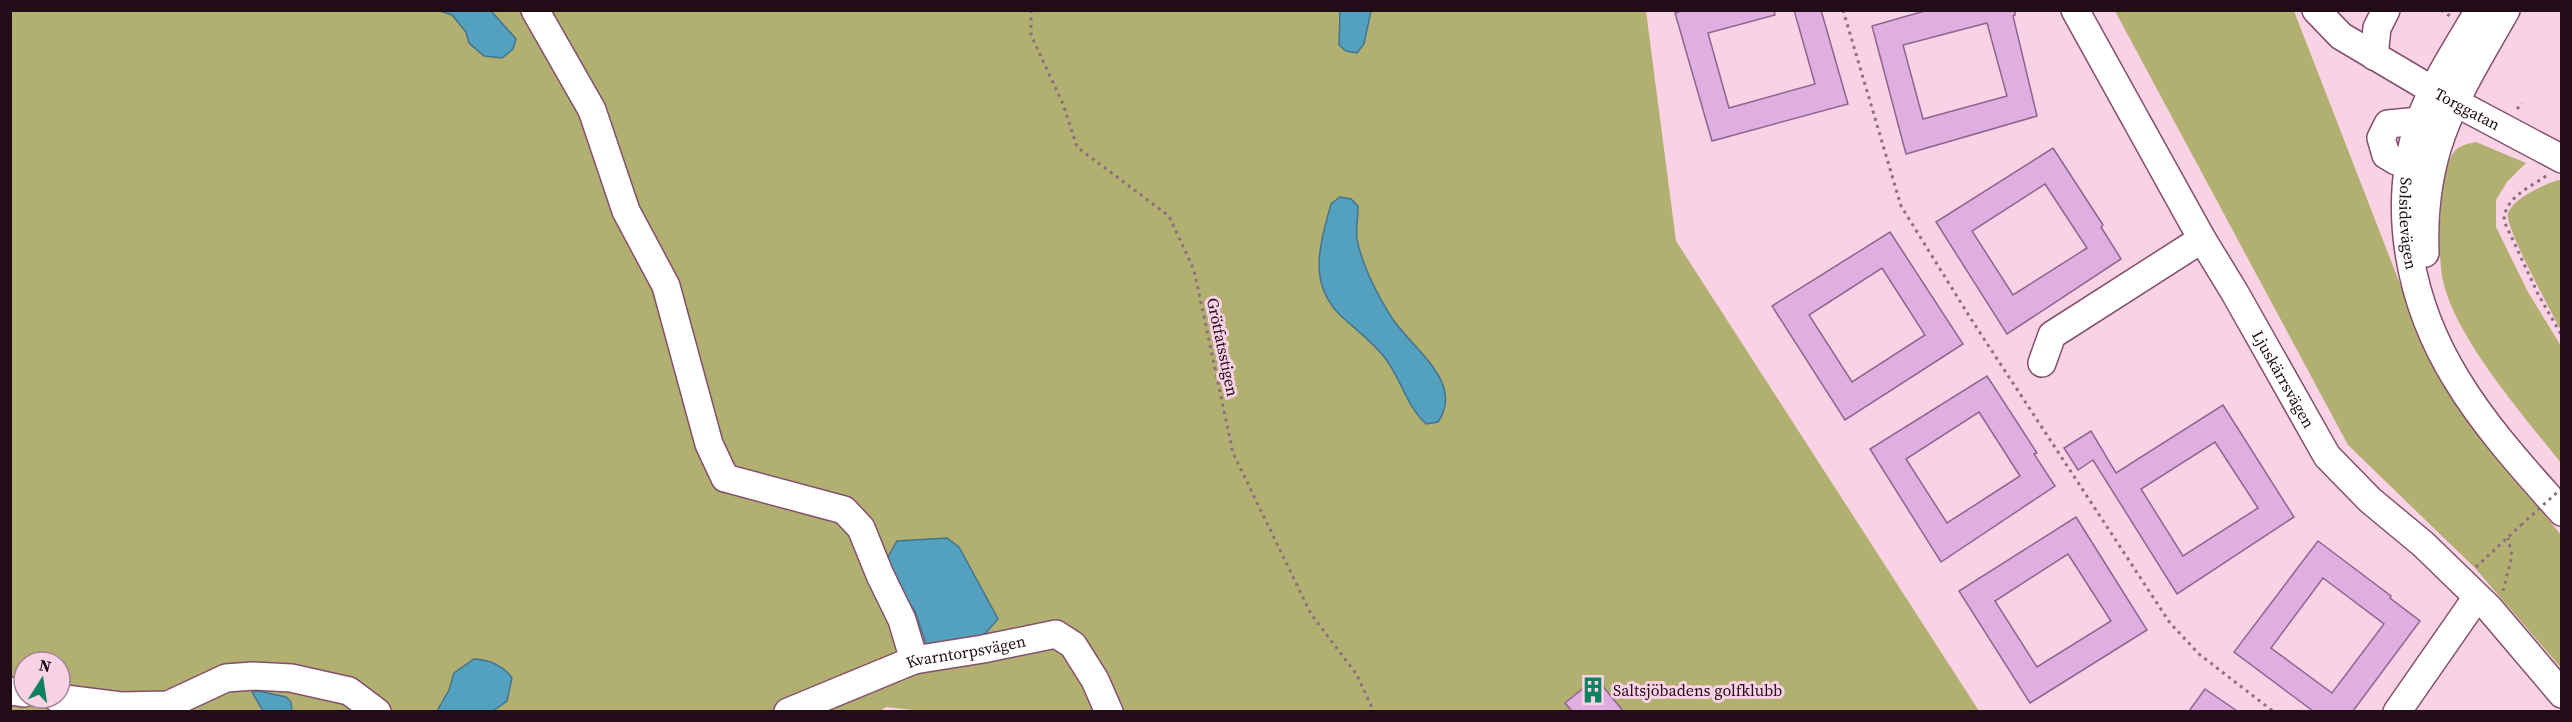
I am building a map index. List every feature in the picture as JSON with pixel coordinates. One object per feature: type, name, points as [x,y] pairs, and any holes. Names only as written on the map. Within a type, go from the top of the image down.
[{"type":"street","points":[[535,10],[591,110],[626,211],[666,286],[709,444],[725,478],[844,510],[861,528],[902,620],[914,660]]},
{"type":"street","name":"Ljuskärrsvägen","points":[[2075,10],[2202,239],[2327,456],[2370,500],[2479,592],[2562,694]]},
{"type":"street","name":"Torggatan","points":[[2316,10],[2341,36],[2557,166]]},
{"type":"street","name":"Solsidevägen","points":[[2420,164],[2436,146],[2444,96],[2479,10]]},
{"type":"street","name":"Solsidevägen","points":[[2506,10],[2444,96],[2420,121],[2420,164],[2406,223],[2409,259],[2419,300],[2456,379],[2477,410],[2562,512]]},
{"type":"street","points":[[2374,56],[2377,28],[2385,12]]},
{"type":"street","points":[[2042,363],[2052,335],[2202,239]]},
{"type":"street","points":[[2397,711],[2479,592]]},
{"type":"street","name":"Kvarntorpsvägen","points":[[788,711],[914,660],[1056,634],[1073,645],[1095,680],[1109,711]]},
{"type":"street","points":[[72,700],[121,706],[165,708],[226,678],[253,676],[291,678],[349,691],[377,711]]},
{"type":"path","name":"Grötfatsstigen","points":[[1031,10],[1031,35],[1063,104],[1077,147],[1169,216],[1194,270],[1233,453],[1311,614],[1357,675],[1374,711]]},
{"type":"path","points":[[1843,10],[1901,206],[2170,623],[2199,654],[2274,711]]},
{"type":"path","points":[[2509,109],[2517,109],[2522,103]]},
{"type":"path","points":[[2557,166],[2507,204],[2504,221],[2538,294],[2562,336]]},
{"type":"path","points":[[2479,592],[2508,538],[2562,488],[2554,480]]},
{"type":"path","points":[[2479,592],[2503,591],[2510,572],[2512,556],[2508,538]]},
{"type":"shaded area","points":[[10,11],[1646,11],[1676,241],[1979,711],[931,712],[886,707],[879,712],[11,711]]},
{"type":"shaded area","points":[[2115,11],[2294,11],[2414,320],[2457,408],[2561,535],[2561,668],[2475,568],[2348,445]]},
{"type":"shaded area","points":[[2476,142],[2526,163],[2507,182],[2496,200],[2496,227],[2528,292],[2561,346],[2561,463],[2476,352],[2450,304],[2443,281],[2440,229],[2446,171],[2458,148]]},
{"type":"shaded area","points":[[2558,180],[2562,181],[2561,331],[2513,235],[2508,213],[2511,207],[2523,197]]},
{"type":"water","points":[[486,10],[492,12],[516,39],[513,49],[502,58],[484,56],[469,43],[466,32],[452,15],[440,11]]},
{"type":"water","points":[[1340,11],[1371,11],[1364,44],[1357,53],[1346,51],[1339,45]]},
{"type":"water","points":[[1340,197],[1351,199],[1358,206],[1359,249],[1380,297],[1390,315],[1432,365],[1440,379],[1445,392],[1445,407],[1438,422],[1426,424],[1419,416],[1385,358],[1341,316],[1330,303],[1324,290],[1320,277],[1320,249],[1331,204]]},
{"type":"water","points":[[947,538],[959,547],[998,619],[983,636],[927,647],[915,611],[890,578],[888,557],[897,541]]},
{"type":"water","points":[[474,659],[495,664],[512,678],[507,701],[493,711],[437,711],[449,690],[454,673]]},
{"type":"water","points":[[259,691],[286,697],[291,702],[292,711],[263,711],[252,692]]},
{"type":"building","points":[[1683,10],[1774,10],[1775,15],[1708,33],[1729,108],[1815,84],[1794,10],[1821,10],[1848,104],[1712,141],[1675,13]]},
{"type":"building","points":[[1928,10],[2015,10],[2013,16],[2037,116],[1906,154],[1872,26]],"holes":[[[1987,23],[2007,96],[1923,119],[1903,45]]]},
{"type":"building","points":[[2053,148],[2103,225],[2101,227],[2121,259],[2007,334],[1936,222]],"holes":[[[2045,184],[2087,248],[2013,295],[1972,231]]]},
{"type":"building","points":[[1890,232],[1963,344],[1845,420],[1772,306]],"holes":[[[1882,268],[1925,335],[1852,382],[1809,315]]]},
{"type":"building","points":[[1987,376],[2037,453],[2034,454],[2055,486],[1941,562],[1870,449]],"holes":[[[1979,412],[2020,476],[1947,523],[1906,459]]]},
{"type":"building","points":[[2223,405],[2294,517],[2177,594],[2093,460],[2078,470],[2064,448],[2091,431],[2116,473]],"holes":[[[2215,442],[2258,508],[2183,556],[2141,489]]]},
{"type":"building","points":[[2076,517],[2147,630],[2030,703],[1959,591]],"holes":[[[2068,554],[2111,621],[2037,667],[1995,601]]]},
{"type":"building","points":[[2318,541],[2420,621],[2353,711],[2313,711],[2234,652]],"holes":[[[2323,578],[2384,624],[2332,693],[2271,648]]]},
{"type":"building","name":"Saltsjöbadens golfklubb","points":[[1596,678],[1623,711],[1572,711],[1565,703]]},
{"type":"building","points":[[2205,689],[2237,711],[2189,711]]},
{"type":"place","name":"Saltsjöbadens golfklubb","points":[[1593,690]]}]
